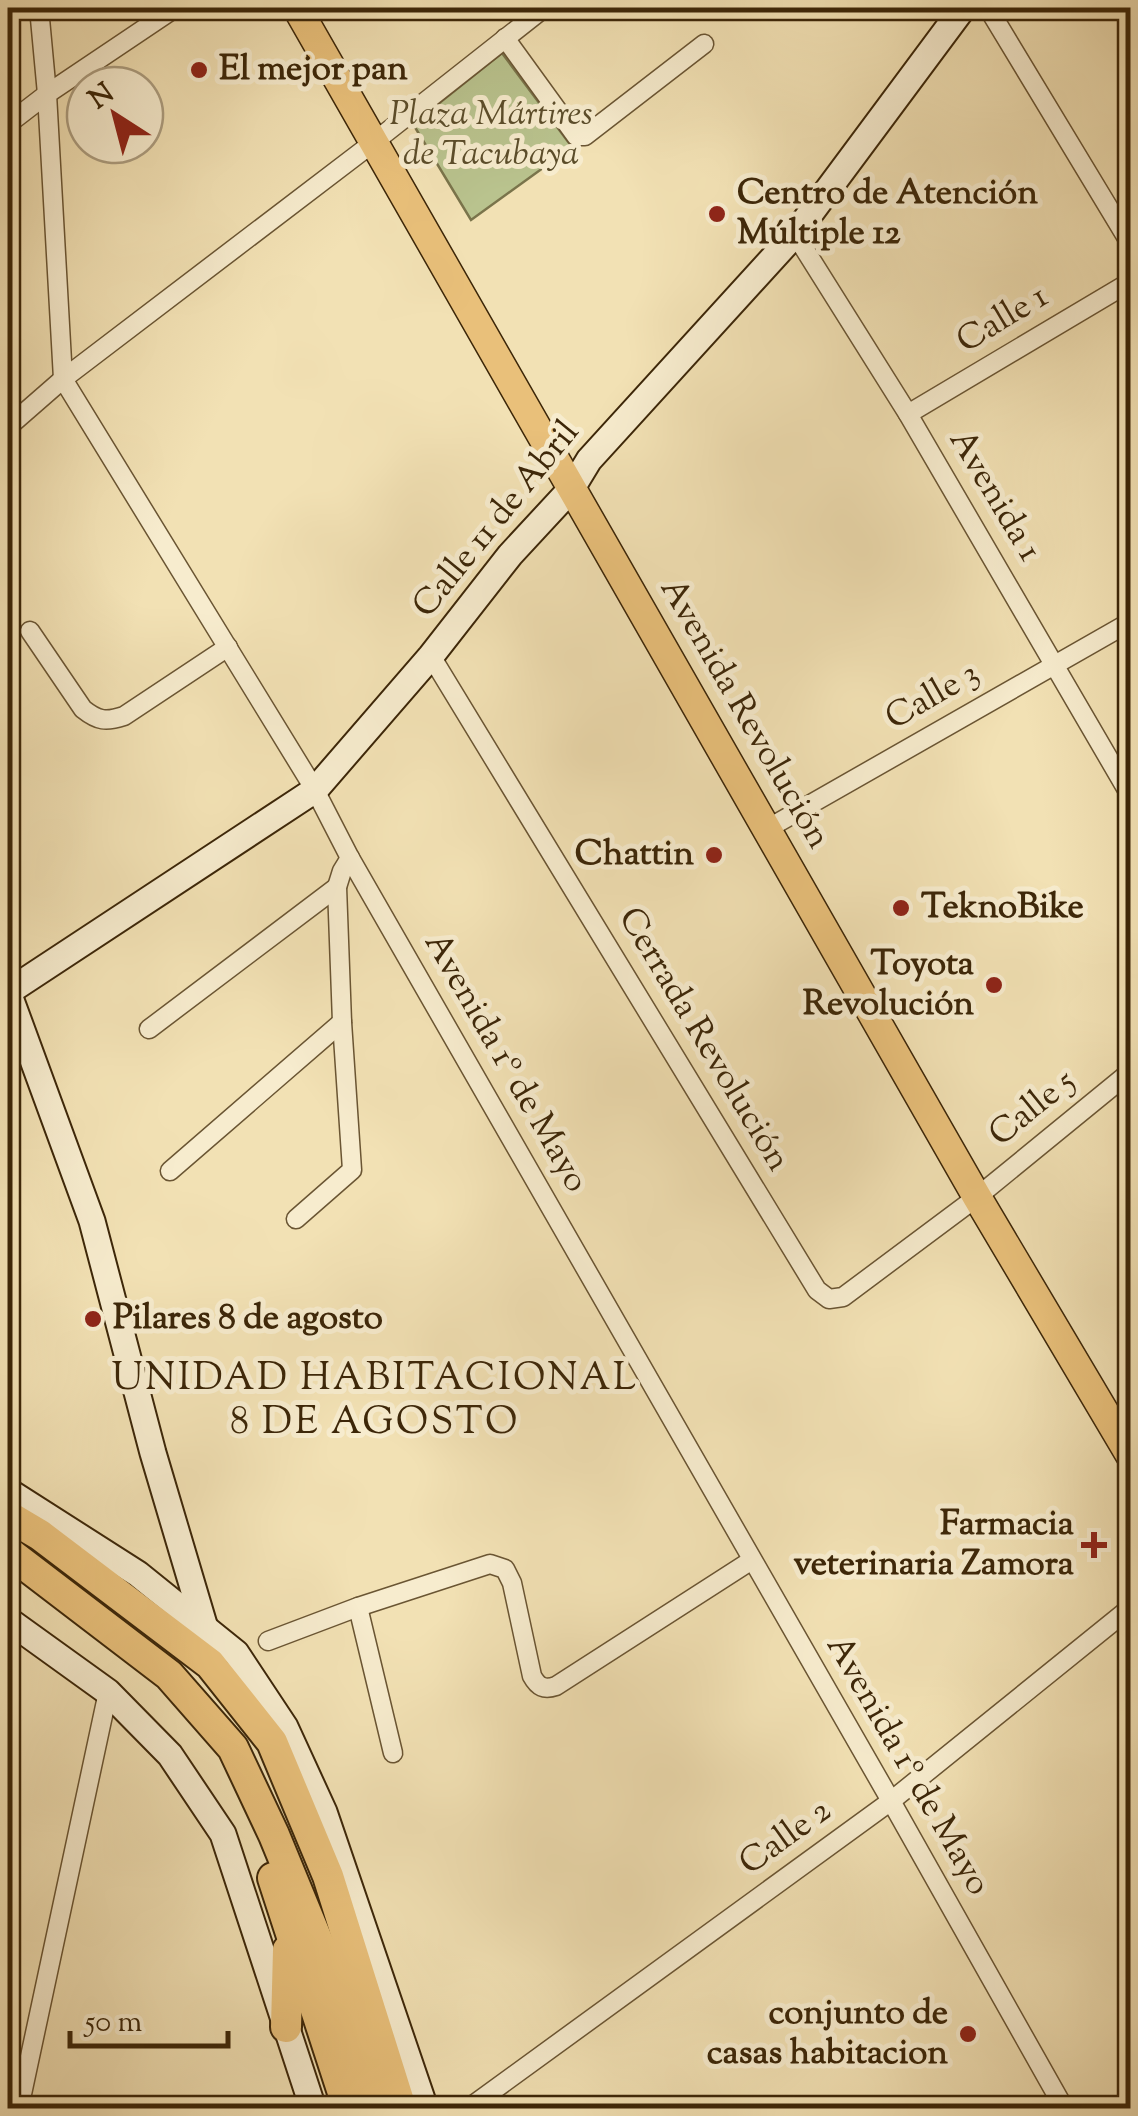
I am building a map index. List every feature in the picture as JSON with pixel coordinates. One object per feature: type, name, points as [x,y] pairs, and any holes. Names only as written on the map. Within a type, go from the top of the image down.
[{"type":"highway","points":[[8,1516],[40,1535],[210,1664],[272,1742],[328,1876],[401,2108]]},
{"type":"highway","points":[[8,1528],[171,1647],[248,1738],[309,1854],[389,2108]]},
{"type":"highway","points":[[8,1552],[169,1675],[233,1748],[274,1834],[325,1960],[372,2108]]},
{"type":"highway","points":[[8,1575],[66,1613],[145,1677],[219,1759],[246,1808],[266,1857],[348,2108]]},
{"type":"highway","points":[[286,2028],[288,1927]]},
{"type":"main road","name":"Avenida Revolución","points":[[297,8],[977,1196],[1130,1455]]},
{"type":"street","name":"Avenida 1º de Mayo","points":[[39,8],[48,94],[63,378],[315,790],[350,858],[1064,2108]]},
{"type":"street","points":[[8,124],[175,8]]},
{"type":"street","points":[[8,427],[63,378],[544,8]]},
{"type":"street","name":"Calle 11 de Abril","points":[[8,992],[315,790],[431,656],[510,555],[572,488],[589,460],[795,234],[963,8]]},
{"type":"street","points":[[988,8],[1130,242]]},
{"type":"street","points":[[506,38],[580,137],[704,44]]},
{"type":"street","name":"Avenida 1","points":[[795,234],[908,414],[1130,795]]},
{"type":"street","name":"Calle 1","points":[[908,414],[1130,282]]},
{"type":"street","name":"Calle 3","points":[[767,829],[1130,622]]},
{"type":"street","points":[[30,631],[83,709],[95,718],[109,721],[124,716],[228,647]]},
{"type":"street","name":"Cerrada Revolución","points":[[431,656],[817,1290],[829,1298],[843,1297],[977,1196]]},
{"type":"street","points":[[296,1219],[352,1170],[336,887],[350,858]]},
{"type":"street","points":[[149,1029],[336,887]]},
{"type":"street","points":[[8,992],[92,1221],[153,1453],[206,1628]]},
{"type":"street","points":[[170,1172],[342,1022]]},
{"type":"street","name":"Calle 5","points":[[977,1196],[1130,1072]]},
{"type":"street","points":[[8,1491],[138,1574],[236,1653],[285,1728],[324,1812],[426,2108]]},
{"type":"street","points":[[268,1642],[358,1607],[490,1564],[504,1569],[512,1583],[532,1676],[537,1685],[546,1689],[752,1560]]},
{"type":"street","points":[[358,1607],[394,1753]]},
{"type":"street","name":"Calle 2","points":[[469,2108],[892,1801],[1130,1608]]},
{"type":"street","points":[[8,1620],[108,1692],[170,1755],[222,1834],[312,2108]]},
{"type":"street","points":[[19,2108],[108,1692]]},
{"type":"green space","name":"Plaza Mártires de Tacubaya","points":[[502,53],[572,147],[471,220],[413,124]]},
{"type":"place","name":"El mejor pan","points":[[199,70]]},
{"type":"place","name":"Centro de Atención Múltiple 12","points":[[717,214]]},
{"type":"place","name":"Chattin","points":[[714,855]]},
{"type":"place","name":"TeknoBike","points":[[901,908]]},
{"type":"place","name":"Toyota Revolución","points":[[994,985]]},
{"type":"place","name":"Pilares 8 de agosto","points":[[93,1319]]},
{"type":"place","name":"Farmacia veterinaria Zamora","points":[[1094,1545]]},
{"type":"place","name":"conjunto de casas habitacion","points":[[968,2034]]},
{"type":"district","name":"UNIDAD HABITACIONAL 8 DE AGOSTO","points":[[375,1402]]}]
